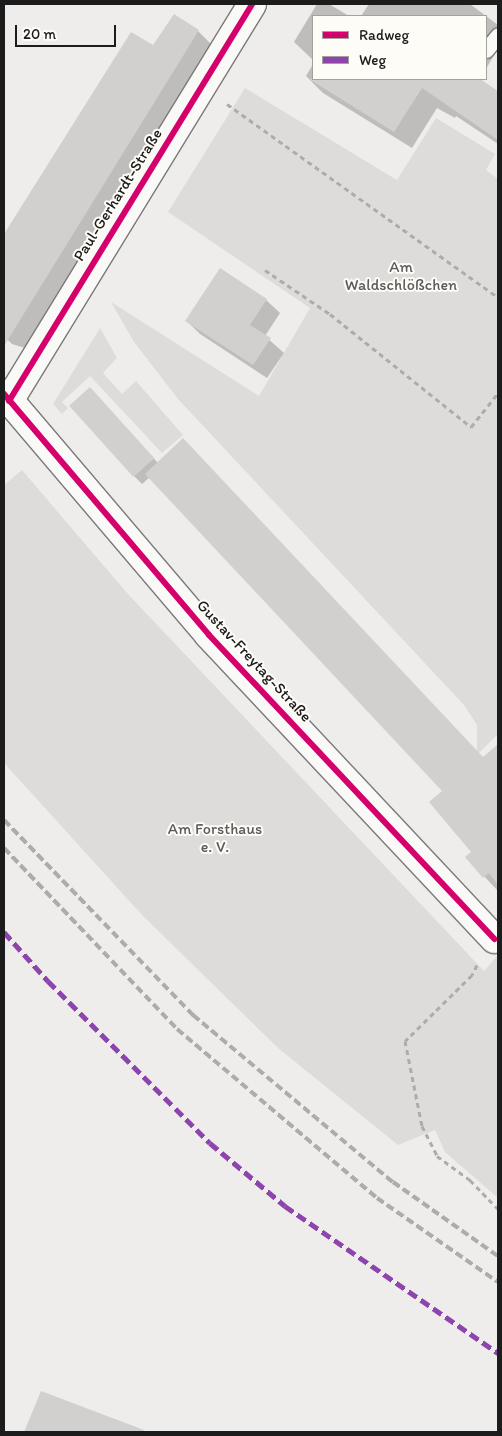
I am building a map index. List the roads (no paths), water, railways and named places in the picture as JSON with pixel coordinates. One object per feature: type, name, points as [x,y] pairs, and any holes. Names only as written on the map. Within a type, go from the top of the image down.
[{"type":"street","name":"Paul-Gerhardt-Straße","points":[[6,397],[252,4]]},
{"type":"street","name":"Gustav-Freytag-Straße","points":[[6,397],[209,635],[494,938]]},
{"type":"lane","points":[[487,49],[498,35]]},
{"type":"railway","points":[[4,820],[193,1015],[393,1182],[498,1256]]},
{"type":"railway","points":[[4,848],[177,1029],[377,1198],[498,1282]]},
{"type":"park label","name":"Am Waldschlößchen","points":[[401,276]]},
{"type":"park label","name":"Am Forsthaus e. V.","points":[[215,838]]}]
